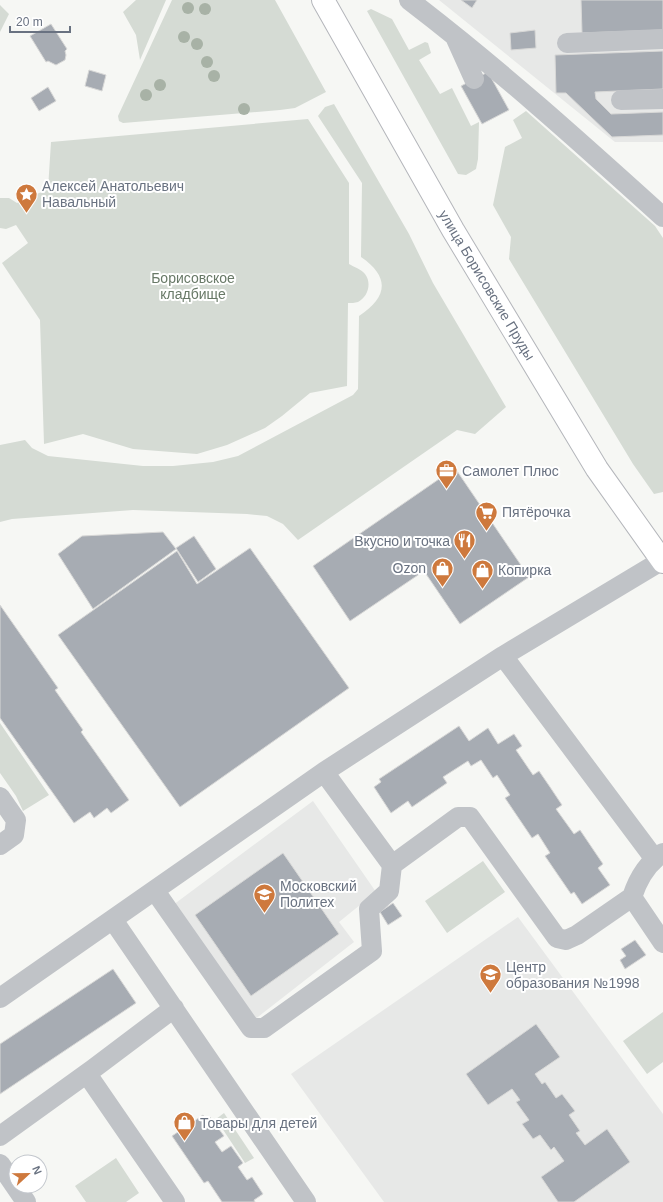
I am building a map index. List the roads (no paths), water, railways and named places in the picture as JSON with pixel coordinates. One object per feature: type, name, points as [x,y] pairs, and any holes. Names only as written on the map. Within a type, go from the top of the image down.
[{"type":"main road","name":"улица Борисовские Пруды","points":[[325,1],[453,230],[597,469],[662,561]]},
{"type":"street","points":[[410,0],[454,34],[563,127],[663,217]]},
{"type":"street","points":[[454,34],[474,79]]},
{"type":"street","points":[[567,42],[663,39]]},
{"type":"street","points":[[621,100],[663,99]]},
{"type":"street","points":[[0,998],[324,772],[503,656],[662,561]]},
{"type":"street","points":[[392,865],[458,817],[470,817],[557,938],[566,940],[578,935],[632,897],[638,879],[659,856],[503,656]]},
{"type":"street","points":[[155,891],[251,1028],[264,1028],[372,951],[369,909],[389,891],[392,865],[324,772]]},
{"type":"street","points":[[0,797],[16,820],[14,835],[0,845]]},
{"type":"street","points":[[632,897],[663,943]]},
{"type":"street","points":[[113,920],[306,1202]]},
{"type":"street","points":[[0,1136],[87,1074],[174,1008]]},
{"type":"street","points":[[87,1074],[175,1202]]},
{"type":"street","points":[[0,1164],[26,1202]]},
{"type":"place","name":"Алексей Анатольевич Навальный","points":[[27,214]]},
{"type":"place","name":"Самолет Плюс","points":[[447,490]]},
{"type":"place","name":"Пятёрочка","points":[[486,532]]},
{"type":"place","name":"Вкусно и точка","points":[[465,560]]},
{"type":"place","name":"Ozon","points":[[442,588]]},
{"type":"place","name":"Копирка","points":[[483,590]]},
{"type":"place","name":"Московский Политех","points":[[264,914]]},
{"type":"place","name":"Центр образования №1998","points":[[490,994]]},
{"type":"place","name":"Товары для детей","points":[[185,1142]]},
{"type":"park label","name":"Борисовское кладбище","points":[[193,286]]}]
